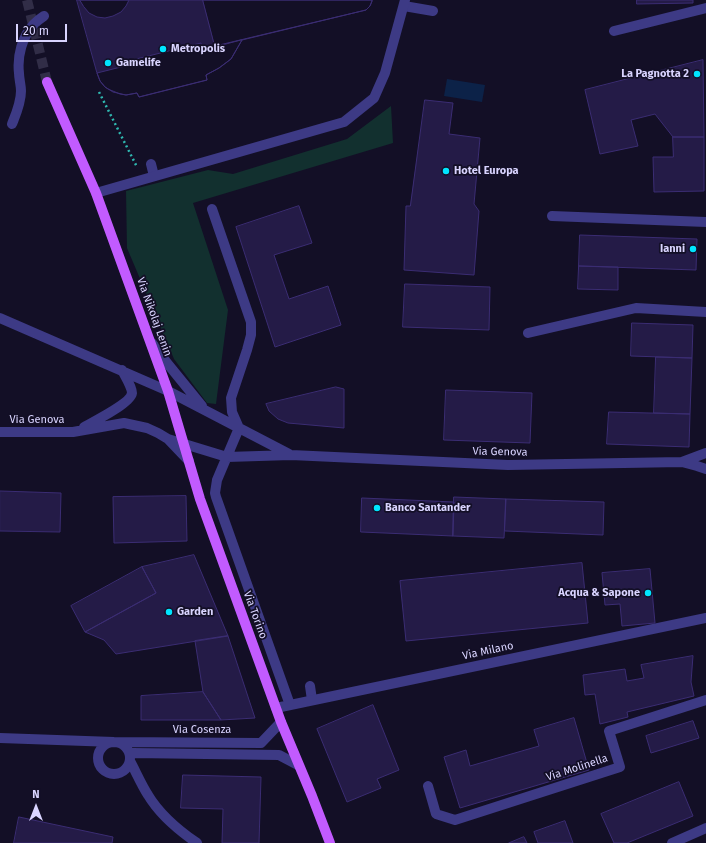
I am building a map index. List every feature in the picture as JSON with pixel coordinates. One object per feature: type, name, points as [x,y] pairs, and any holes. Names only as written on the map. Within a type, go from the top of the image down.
[{"type":"main road","name":"Via Nikolaj Lenin","points":[[47,82],[96,192],[168,391]]},
{"type":"main road","name":"Via Torino","points":[[168,391],[200,499],[281,722],[330,843]]},
{"type":"street","points":[[96,192],[344,122],[374,98],[385,73],[404,3],[433,11]]},
{"type":"street","points":[[614,31],[706,8]]},
{"type":"street","points":[[12,124],[21,99],[22,90],[19,71],[22,42],[34,24],[44,16]]},
{"type":"street","points":[[151,164],[154,176]]},
{"type":"street","points":[[212,209],[251,322],[251,335],[248,350],[231,398],[232,412],[239,428],[217,480],[215,493],[290,705]]},
{"type":"street","points":[[552,216],[706,222]]},
{"type":"street","points":[[528,333],[636,308],[706,312]]},
{"type":"street","points":[[0,318],[168,391]]},
{"type":"street","points":[[149,338],[166,363],[206,410]]},
{"type":"street","name":"Via Genova","points":[[73,432],[105,416],[123,404],[131,396],[132,392],[122,370]]},
{"type":"street","name":"Via Genova","points":[[168,391],[291,455]]},
{"type":"street","name":"Via Genova","points":[[0,432],[73,432],[124,423],[147,428],[168,439],[184,445],[227,457],[291,455],[508,465],[682,462],[706,452]]},
{"type":"street","name":"Via Genova","points":[[168,439],[189,461]]},
{"type":"street","points":[[682,462],[706,469]]},
{"type":"street","name":"Via Milano","points":[[276,708],[706,618]]},
{"type":"street","points":[[310,686],[312,700]]},
{"type":"street","name":"Via Molinella","points":[[428,786],[436,814],[455,820],[620,767],[609,730],[706,700]]},
{"type":"street","name":"Via Cosenza","points":[[0,738],[114,742],[261,743],[281,722]]},
{"type":"street","points":[[197,843],[166,818],[148,795],[130,758],[128,749],[119,742],[108,742],[104,745],[98,754],[98,764],[101,769],[110,774],[121,773],[125,770],[128,766],[130,758],[133,753],[279,755],[298,765]]},
{"type":"street","points":[[672,843],[706,828]]},
{"type":"path","points":[[99,92],[137,168]]},
{"type":"green space","points":[[391,106],[393,143],[193,203],[228,310],[216,404],[207,403],[174,359],[127,248],[126,191],[208,170],[233,174],[347,139]]},
{"type":"water","points":[[447,79],[485,85],[482,102],[444,96]]},
{"type":"building","name":"Metropolis","points":[[77,0],[372,1],[366,10],[242,40],[231,59],[206,75],[207,80],[139,97],[137,93],[126,95],[113,92],[105,87],[100,81]]},
{"type":"building","points":[[80,0],[129,0],[121,12],[105,18],[97,17],[89,13]]},
{"type":"building","points":[[203,0],[372,1],[366,10],[215,46]]},
{"type":"building","points":[[637,0],[693,0],[693,3],[637,4]]},
{"type":"building","points":[[242,40],[231,59],[206,75],[207,80],[139,97],[137,93],[126,95],[108,89],[100,81],[97,73],[125,66],[124,62],[201,43],[202,50]]},
{"type":"building","points":[[703,60],[704,137],[673,137],[655,114],[631,120],[638,146],[600,154],[585,90]]},
{"type":"building","name":"Hotel Europa","points":[[425,100],[453,103],[449,134],[480,138],[474,204],[479,211],[474,275],[404,270],[406,206],[410,206]]},
{"type":"building","points":[[673,137],[704,137],[704,191],[654,192],[653,157],[673,157]]},
{"type":"building","points":[[299,206],[312,243],[274,255],[289,299],[328,286],[341,325],[275,347],[236,227]]},
{"type":"building","points":[[580,235],[697,239],[696,270],[579,266]]},
{"type":"building","points":[[579,266],[618,267],[618,290],[578,289]]},
{"type":"building","points":[[405,284],[490,287],[489,330],[403,327]]},
{"type":"building","points":[[632,323],[693,325],[692,358],[631,356]]},
{"type":"building","points":[[656,357],[692,358],[690,414],[654,413]]},
{"type":"building","points":[[336,387],[344,389],[344,428],[288,423],[278,419],[269,411],[266,404]]},
{"type":"building","points":[[446,390],[532,393],[530,443],[444,440]]},
{"type":"building","points":[[609,412],[690,414],[689,447],[607,444]]},
{"type":"building","points":[[0,491],[61,493],[60,532],[0,531]]},
{"type":"building","points":[[186,496],[187,541],[114,543],[113,497]]},
{"type":"building","points":[[454,497],[506,499],[504,538],[453,536]]},
{"type":"building","points":[[362,498],[454,502],[453,536],[361,532]]},
{"type":"building","points":[[506,499],[604,502],[603,535],[505,531]]},
{"type":"building","name":"Garden","points":[[194,555],[228,636],[116,654],[104,640],[85,632],[156,593],[142,567]]},
{"type":"building","points":[[582,563],[588,623],[406,641],[400,581]]},
{"type":"building","points":[[142,567],[156,593],[85,632],[71,606]]},
{"type":"building","points":[[650,569],[655,623],[622,626],[620,604],[605,605],[602,573]]},
{"type":"building","points":[[228,636],[255,718],[221,720],[203,692],[195,641]]},
{"type":"building","points":[[693,656],[691,682],[694,696],[627,712],[628,717],[600,724],[595,694],[585,695],[583,675],[625,669],[627,681],[644,678],[641,665]]},
{"type":"building","points":[[203,692],[221,720],[141,720],[141,696]]},
{"type":"building","points":[[373,705],[399,770],[377,779],[381,788],[347,802],[317,729]]},
{"type":"building","points":[[574,718],[589,770],[460,808],[444,757],[466,750],[470,766],[539,746],[534,730]]},
{"type":"building","points":[[693,721],[699,738],[651,753],[646,736]]},
{"type":"building","points":[[183,775],[261,777],[259,843],[222,843],[223,809],[181,808]]},
{"type":"building","points":[[679,782],[693,816],[627,843],[614,843],[601,814]]},
{"type":"building","points":[[19,817],[113,837],[112,843],[14,843]]},
{"type":"building","points":[[565,821],[573,843],[538,843],[534,832]]},
{"type":"building","points":[[524,837],[527,843],[509,843]]},
{"type":"tunnel","points":[[27,0],[47,82]]},
{"type":"place","name":"Metropolis","points":[[163,49]]},
{"type":"place","name":"Gamelife","points":[[108,63]]},
{"type":"place","name":"La Pagnotta 2","points":[[697,74]]},
{"type":"place","name":"Hotel Europa","points":[[446,171]]},
{"type":"place","name":"Ianni","points":[[693,249]]},
{"type":"place","name":"Banco Santander","points":[[377,508]]},
{"type":"place","name":"Acqua & Sapone","points":[[648,593]]},
{"type":"place","name":"Garden","points":[[169,612]]}]
